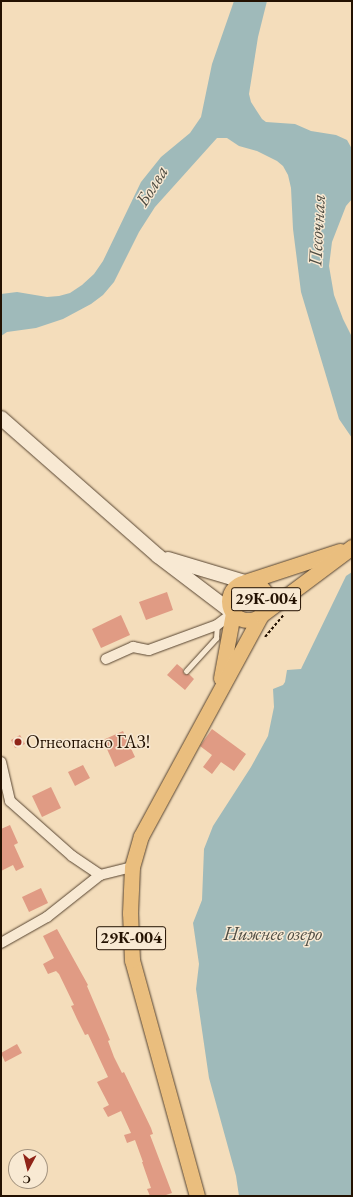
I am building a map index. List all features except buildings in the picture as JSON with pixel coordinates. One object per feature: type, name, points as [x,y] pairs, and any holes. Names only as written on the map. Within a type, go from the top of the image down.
[{"type":"main road","points":[[1,418],[158,556],[233,613]]},
{"type":"main road","points":[[218,693],[261,615],[352,547]]},
{"type":"main road","name":"29К-004","points":[[245,582],[257,584],[265,593],[266,604],[261,615],[250,620],[238,617],[233,613],[229,603],[229,597],[235,587],[245,582],[352,547]]},
{"type":"main road","points":[[158,556],[245,582]]},
{"type":"main road","name":"29К-004","points":[[198,1196],[132,960],[130,913],[132,867],[141,836],[218,693],[233,613]]},
{"type":"street","points":[[106,659],[133,647],[149,650],[217,625],[233,613]]},
{"type":"street","points":[[1,762],[10,801],[72,856],[100,874]]},
{"type":"street","points":[[1,943],[47,916],[100,874],[132,867]]},
{"type":"lane","points":[[186,671],[216,638],[217,625]]},
{"type":"path","points":[[261,641],[287,612]]},
{"type":"green space","points":[[248,591],[255,594],[258,601],[255,608],[248,611],[241,608],[238,601],[241,594]]},
{"type":"water","points":[[234,1],[267,1],[258,37],[249,94],[251,102],[262,119],[266,122],[295,124],[311,131],[336,135],[347,140],[352,149],[352,199],[346,206],[332,242],[329,266],[334,295],[352,337],[352,438],[339,419],[301,292],[293,229],[291,188],[288,175],[283,166],[277,161],[257,151],[239,146],[227,138],[217,138],[155,207],[139,232],[114,282],[103,295],[91,304],[63,319],[36,328],[7,332],[1,336],[1,294],[17,292],[47,297],[59,296],[70,293],[94,274],[103,261],[141,182],[161,157],[190,133],[201,117],[212,64]]},
{"type":"water","name":"Нижнее озеро","points":[[352,572],[352,1196],[239,1196],[236,1176],[209,1078],[196,989],[199,964],[193,923],[202,900],[204,849],[213,826],[251,767],[268,736],[274,707],[273,689],[283,685],[287,670],[301,669],[346,576]]},
{"type":"place","name":"Огнеопасно ГАЗ!","points":[[18,742]]},
{"type":"water label","name":"Болва","points":[[152,186]]},
{"type":"water label","name":"Песочная","points":[[317,230]]}]
